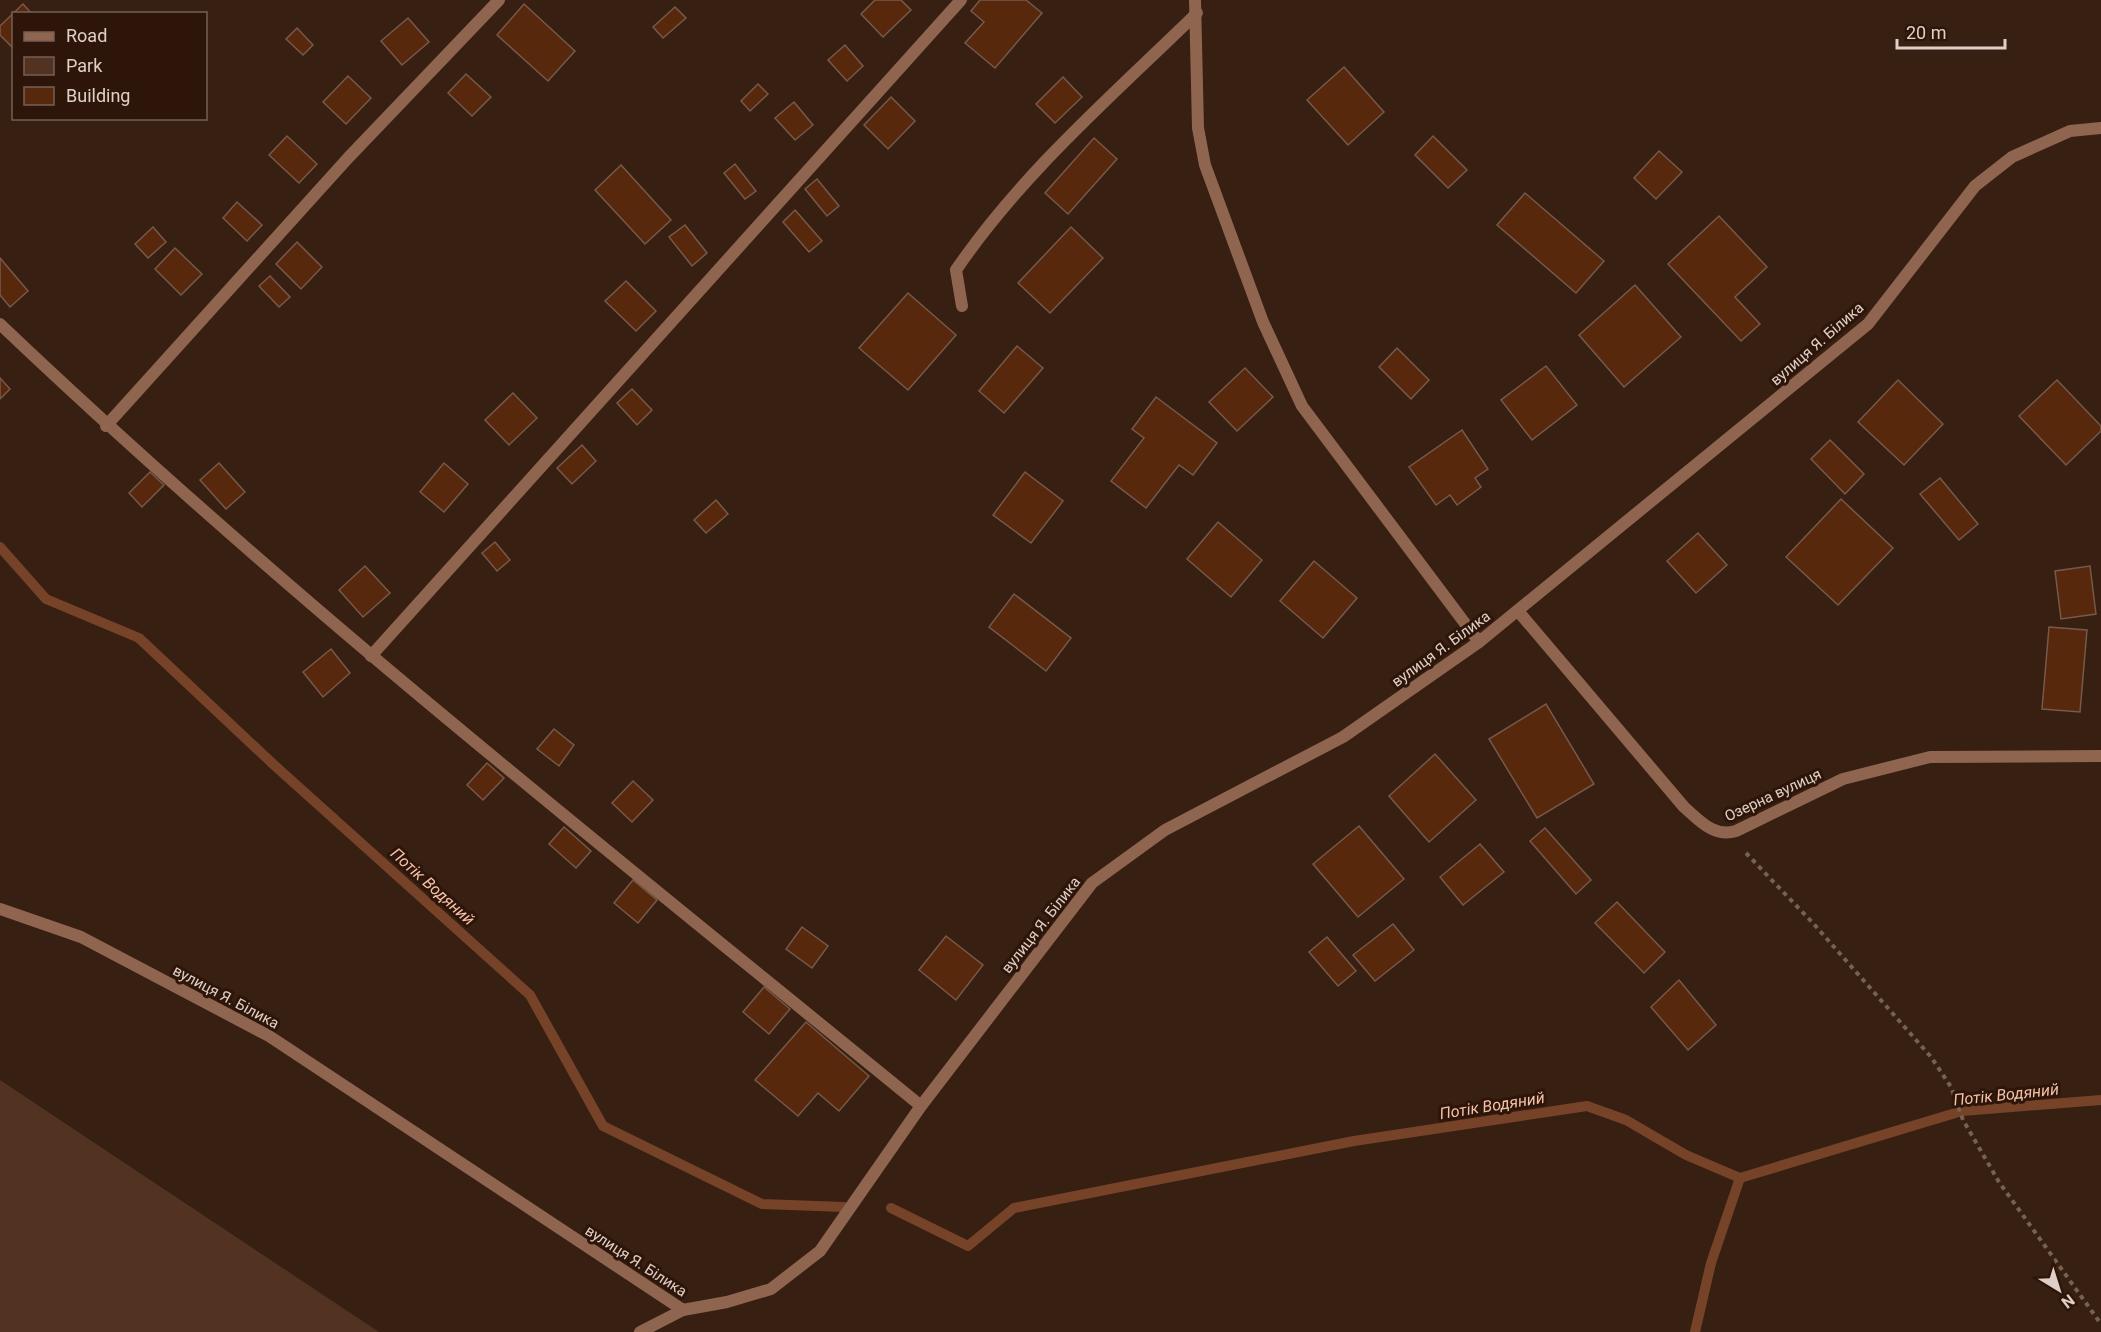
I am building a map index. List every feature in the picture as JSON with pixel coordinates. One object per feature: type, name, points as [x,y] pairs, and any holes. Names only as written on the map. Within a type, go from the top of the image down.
[{"type":"street","points":[[106,426],[348,158],[500,0]]},
{"type":"street","points":[[370,656],[961,0]]},
{"type":"street","points":[[962,306],[956,270],[967,254],[1023,184],[1196,6]]},
{"type":"street","points":[[1196,6],[1198,128],[1205,165],[1263,322],[1302,406],[1479,642]]},
{"type":"street","name":"вулиця Я. Білика","points":[[0,909],[81,937],[269,1036],[684,1310],[728,1302],[771,1289],[820,1251],[921,1106],[1092,883],[1165,830],[1343,737],[1479,642],[1868,324],[1975,186],[2012,157],[2070,131],[2101,128]]},
{"type":"street","points":[[0,324],[106,426],[370,656],[921,1106]]},
{"type":"street","name":"Озерна вулиця","points":[[1518,610],[1684,807],[1706,827],[1727,834],[1843,778],[1930,757],[2101,756]]},
{"type":"street","points":[[640,1332],[684,1310]]},
{"type":"path","points":[[1727,834],[1812,922],[1931,1057],[1951,1087],[1963,1120],[1999,1182],[2101,1324]]},
{"type":"green space","points":[[0,1080],[379,1332],[0,1332]]},
{"type":"building","points":[[875,0],[901,0],[911,10],[883,37],[861,14]]},
{"type":"building","points":[[980,0],[1026,0],[1042,13],[995,68],[965,43],[984,22],[971,11]]},
{"type":"building","points":[[23,4],[30,12],[15,12]]},
{"type":"building","points":[[524,4],[575,51],[548,81],[497,35]]},
{"type":"building","points":[[675,7],[686,18],[663,38],[653,27]]},
{"type":"building","points":[[12,15],[12,47],[0,35],[0,26]]},
{"type":"building","points":[[408,18],[429,42],[402,65],[381,41]]},
{"type":"building","points":[[297,28],[313,45],[303,55],[286,39]]},
{"type":"building","points":[[845,45],[863,66],[847,81],[828,60]]},
{"type":"building","points":[[1344,67],[1384,112],[1348,145],[1307,100]]},
{"type":"building","points":[[466,74],[491,97],[472,116],[448,93]]},
{"type":"building","points":[[348,76],[371,98],[346,124],[323,102]]},
{"type":"building","points":[[1063,77],[1082,97],[1055,123],[1036,104]]},
{"type":"building","points":[[758,84],[768,94],[750,111],[741,101]]},
{"type":"building","points":[[891,97],[915,121],[888,149],[864,125]]},
{"type":"building","points":[[794,102],[813,125],[795,140],[775,118]]},
{"type":"building","points":[[287,136],[317,164],[299,183],[269,155]]},
{"type":"building","points":[[1433,136],[1467,170],[1448,188],[1415,155]]},
{"type":"building","points":[[1094,138],[1117,159],[1068,214],[1045,193]]},
{"type":"building","points":[[1659,151],[1682,172],[1656,199],[1634,178]]},
{"type":"building","points":[[735,164],[756,191],[745,199],[724,173]]},
{"type":"building","points":[[621,165],[671,220],[645,244],[595,190]]},
{"type":"building","points":[[817,179],[839,206],[827,216],[805,189]]},
{"type":"building","points":[[1525,193],[1604,261],[1576,293],[1497,225]]},
{"type":"building","points":[[237,202],[262,225],[247,241],[223,218]]},
{"type":"building","points":[[795,210],[822,241],[809,252],[783,222]]},
{"type":"building","points":[[1719,216],[1767,267],[1735,297],[1760,324],[1741,341],[1668,264]]},
{"type":"building","points":[[685,225],[707,253],[692,266],[669,237]]},
{"type":"building","points":[[153,227],[166,242],[148,258],[135,244]]},
{"type":"building","points":[[1071,227],[1103,258],[1050,313],[1018,283]]},
{"type":"building","points":[[297,242],[322,267],[301,289],[276,264]]},
{"type":"building","points":[[175,248],[202,274],[181,295],[155,269]]},
{"type":"building","points":[[0,258],[28,291],[10,307],[0,295]]},
{"type":"building","points":[[270,276],[290,297],[279,307],[259,286]]},
{"type":"building","points":[[626,281],[656,311],[636,331],[605,301]]},
{"type":"building","points":[[1635,285],[1681,337],[1624,387],[1579,335]]},
{"type":"building","points":[[908,293],[956,335],[908,390],[859,348]]},
{"type":"building","points":[[1017,346],[1043,368],[1004,413],[979,391]]},
{"type":"building","points":[[1397,348],[1429,380],[1411,399],[1379,367]]},
{"type":"building","points":[[1546,366],[1577,405],[1532,440],[1501,400]]},
{"type":"building","points":[[1245,368],[1273,397],[1237,431],[1209,402]]},
{"type":"building","points":[[0,378],[10,389],[0,399]]},
{"type":"building","points":[[1898,380],[1943,424],[1904,465],[1858,422]]},
{"type":"building","points":[[2057,380],[2101,426],[2101,431],[2066,465],[2019,416]]},
{"type":"building","points":[[632,389],[652,410],[637,425],[617,403]]},
{"type":"building","points":[[513,393],[537,418],[509,445],[485,420]]},
{"type":"building","points":[[1156,397],[1217,443],[1193,475],[1179,465],[1146,508],[1111,481],[1144,438],[1132,429]]},
{"type":"building","points":[[1462,430],[1488,469],[1475,478],[1481,487],[1457,505],[1450,495],[1436,505],[1409,467]]},
{"type":"building","points":[[1830,440],[1864,474],[1845,494],[1811,459]]},
{"type":"building","points":[[582,445],[596,461],[572,484],[557,468]]},
{"type":"building","points":[[219,463],[245,492],[226,509],[200,480]]},
{"type":"building","points":[[444,463],[468,484],[444,512],[420,492]]},
{"type":"building","points":[[150,472],[164,485],[142,507],[129,493]]},
{"type":"building","points":[[1025,472],[1063,501],[1031,543],[993,515]]},
{"type":"building","points":[[1940,478],[1978,524],[1959,540],[1920,494]]},
{"type":"building","points":[[1841,499],[1893,548],[1838,605],[1786,557]]},
{"type":"building","points":[[716,500],[728,514],[706,533],[694,520]]},
{"type":"building","points":[[1218,522],[1262,560],[1231,597],[1187,559]]},
{"type":"building","points":[[1698,533],[1727,565],[1696,593],[1667,561]]},
{"type":"building","points":[[495,542],[510,560],[497,571],[482,553]]},
{"type":"building","points":[[1314,561],[1357,598],[1323,638],[1280,601]]},
{"type":"building","points":[[365,566],[390,593],[363,617],[339,590]]},
{"type":"building","points":[[2090,566],[2096,614],[2061,619],[2055,571]]},
{"type":"building","points":[[1014,594],[1071,638],[1046,671],[989,627]]},
{"type":"building","points":[[2049,627],[2087,630],[2080,712],[2042,709]]},
{"type":"building","points":[[331,649],[350,673],[323,697],[303,672]]},
{"type":"building","points":[[1546,704],[1594,784],[1537,818],[1489,739]]},
{"type":"building","points":[[554,729],[574,745],[559,766],[537,749]]},
{"type":"building","points":[[1435,754],[1476,800],[1429,842],[1389,796]]},
{"type":"building","points":[[487,763],[504,778],[483,800],[467,785]]},
{"type":"building","points":[[633,781],[653,800],[632,822],[612,803]]},
{"type":"building","points":[[1359,826],[1404,879],[1358,917],[1313,864]]},
{"type":"building","points":[[564,827],[591,851],[576,868],[549,844]]},
{"type":"building","points":[[1545,828],[1591,880],[1576,894],[1530,841]]},
{"type":"building","points":[[1480,844],[1504,872],[1463,905],[1440,877]]},
{"type":"building","points":[[633,880],[657,900],[638,923],[614,903]]},
{"type":"building","points":[[1617,902],[1665,952],[1644,973],[1595,923]]},
{"type":"building","points":[[1393,924],[1414,950],[1375,981],[1353,955]]},
{"type":"building","points":[[802,927],[828,946],[812,968],[786,949]]},
{"type":"building","points":[[946,936],[983,965],[956,1000],[919,970]]},
{"type":"building","points":[[1327,937],[1356,971],[1338,986],[1309,952]]},
{"type":"building","points":[[1679,980],[1716,1025],[1688,1050],[1651,1007]]},
{"type":"building","points":[[764,987],[790,1009],[769,1034],[743,1012]]},
{"type":"building","points":[[806,1022],[869,1076],[839,1111],[818,1093],[798,1116],[755,1080]]},
{"type":"waterway","name":"Потік Водяний","points":[[0,547],[46,599],[139,638],[273,764],[530,995],[603,1126],[762,1204],[844,1207]]},
{"type":"waterway","name":"Потік Водяний","points":[[891,1208],[968,1246],[1014,1208],[1354,1141],[1587,1106],[1626,1120],[1686,1155],[1740,1178],[1962,1111],[2101,1100]]},
{"type":"waterway","points":[[1695,1332],[1711,1263],[1740,1178]]}]
